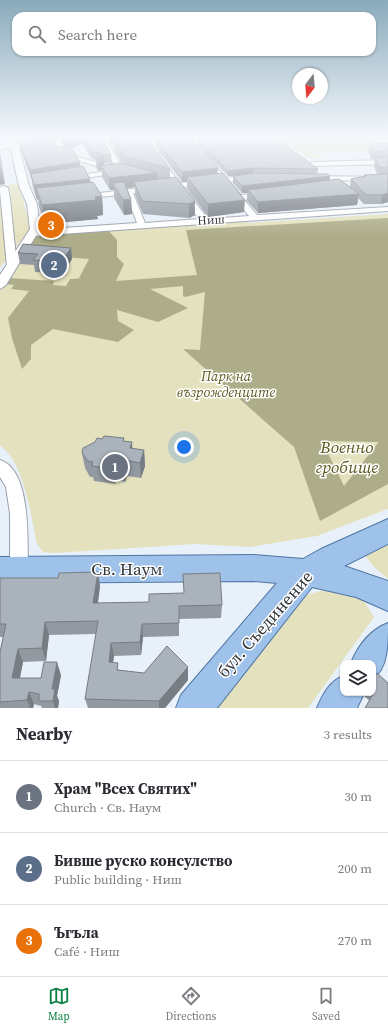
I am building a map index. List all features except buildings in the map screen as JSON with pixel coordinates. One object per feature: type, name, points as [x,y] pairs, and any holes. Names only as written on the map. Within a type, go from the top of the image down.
[{"type":"main road","name":"бул. Съединение","points":[[194,708],[305,574],[330,558],[388,531]]},
{"type":"main road","name":"Св. Наум","points":[[9,570],[254,568],[349,581],[369,587],[388,596]]},
{"type":"main road","points":[[370,660],[388,638]]},
{"type":"main road","points":[[335,708],[344,696]]},
{"type":"street","points":[[0,285],[33,233],[35,225],[35,204],[23,170]]},
{"type":"street","points":[[117,170],[124,172]]},
{"type":"street","points":[[166,170],[205,221]]},
{"type":"street","points":[[216,170],[255,218]]},
{"type":"street","points":[[320,170],[337,186],[386,179]]},
{"type":"street","points":[[63,180],[124,172]]},
{"type":"street","points":[[75,198],[176,185],[260,177]]},
{"type":"street","points":[[307,178],[386,179]]},
{"type":"street","points":[[159,181],[176,185]]},
{"type":"street","points":[[0,189],[4,188],[6,199],[12,267]]},
{"type":"street","points":[[128,192],[142,225]]},
{"type":"street","points":[[239,198],[273,194]]},
{"type":"street","name":"Ниш","points":[[33,233],[388,209]]},
{"type":"street","points":[[0,466],[8,473],[18,502],[9,570]]},
{"type":"green space","points":[[18,184],[31,227],[0,268],[0,186]]},
{"type":"green space","name":"Парк на възрожденците","points":[[388,214],[388,509],[317,536],[250,547],[195,544],[55,553],[43,552],[37,544],[21,476],[8,453],[0,446],[0,290],[37,235],[246,220],[248,223]]},
{"type":"green space","points":[[388,218],[388,484],[320,521],[294,447],[183,349],[200,350],[205,292],[185,297],[183,296],[183,286],[150,289],[188,308],[158,322],[117,310],[118,321],[134,330],[118,342],[53,329],[31,345],[31,359],[22,369],[12,338],[8,318],[29,291],[11,289],[14,285],[4,284],[8,278],[54,281],[53,285],[66,286],[70,279],[84,278],[79,278],[89,259],[24,254],[37,235],[108,230],[117,240],[117,257],[124,264],[116,281],[197,275],[186,230]],"holes":[[[322,441],[378,442],[344,486]]]},
{"type":"green space","points":[[388,543],[388,579],[374,567],[363,553]]},
{"type":"green space","points":[[333,588],[362,598],[374,617],[343,660],[340,660],[340,664],[308,708],[211,708],[302,596]]},
{"type":"place","name":"Ъгъла","points":[[51,225]]},
{"type":"place","name":"Бивше руско консулство","points":[[54,265]]},
{"type":"place","name":"Храм \"Всех Святих\"","points":[[115,467]]},
{"type":"park label","name":"Военно гробище","points":[[347,457]]}]
